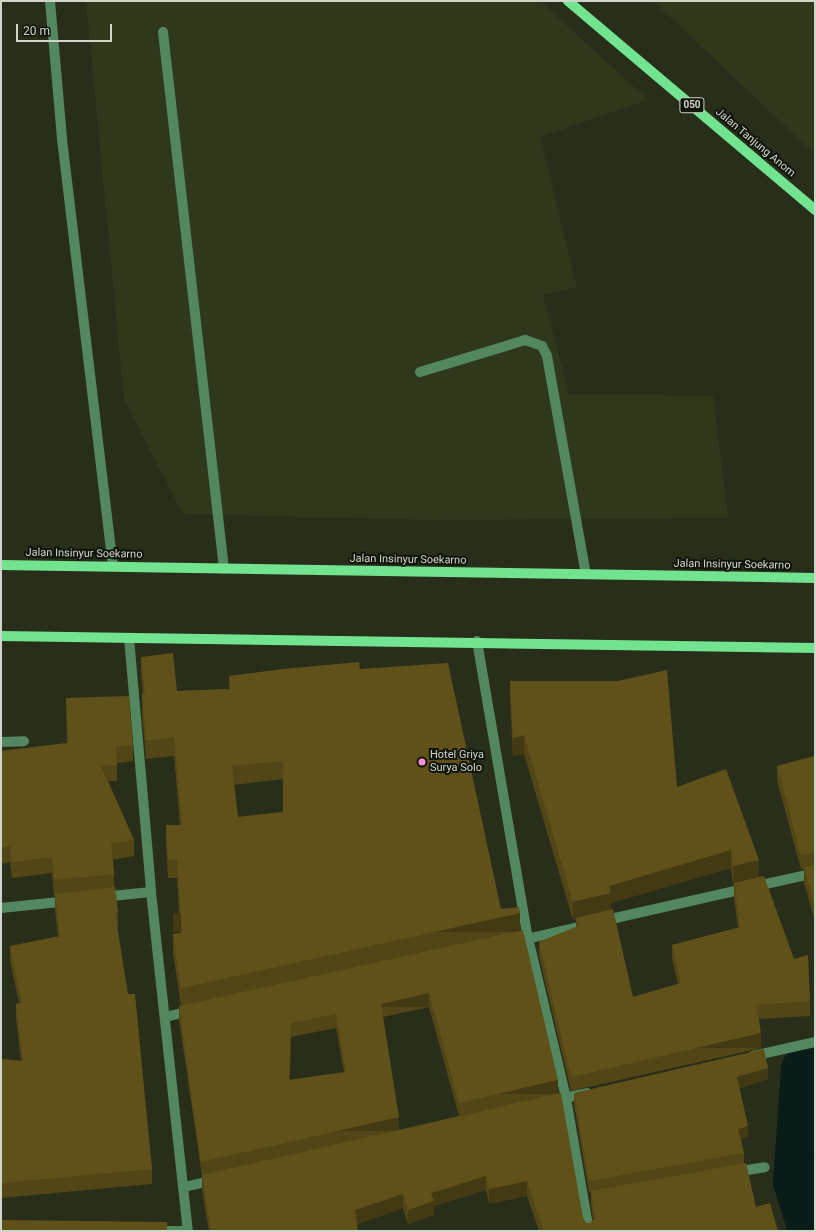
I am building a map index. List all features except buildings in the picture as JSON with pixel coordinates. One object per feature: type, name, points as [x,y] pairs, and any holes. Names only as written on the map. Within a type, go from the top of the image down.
[{"type":"main road","name":"Jalan Tanjung Anom","points":[[568,1],[815,210]]},
{"type":"main road","name":"Jalan Insinyur Soekarno","points":[[1,565],[815,578]]},
{"type":"main road","points":[[1,636],[478,641],[815,648]]},
{"type":"street","points":[[50,1],[62,139],[113,566]]},
{"type":"street","points":[[162,32],[224,568]]},
{"type":"street","points":[[420,372],[525,340],[542,346],[547,356],[586,574]]},
{"type":"street","points":[[129,638],[151,892],[165,1017],[169,1078],[184,1187],[187,1231],[140,1231]]},
{"type":"street","points":[[478,641],[528,938],[589,1200],[589,1231]]},
{"type":"street","points":[[1,742],[24,741]]},
{"type":"street","points":[[505,943],[815,873]]},
{"type":"street","points":[[1,908],[151,892]]},
{"type":"street","points":[[165,1017],[203,1008]]},
{"type":"street","points":[[744,1058],[815,1042]]},
{"type":"street","points":[[536,1105],[597,1091]]},
{"type":"street","points":[[727,1174],[765,1167]]},
{"type":"street","points":[[184,1187],[222,1178]]},
{"type":"shaded area","points":[[86,1],[540,1],[648,100],[540,137],[577,287],[543,295],[569,394],[713,396],[728,518],[434,520],[183,514],[124,399]]},
{"type":"shaded area","points":[[653,1],[815,1],[815,154]]},
{"type":"waterway","points":[[815,1068],[809,1071],[801,1180],[815,1225]]},
{"type":"place","name":"Hotel Griya Surya Solo","points":[[422,762]]}]
